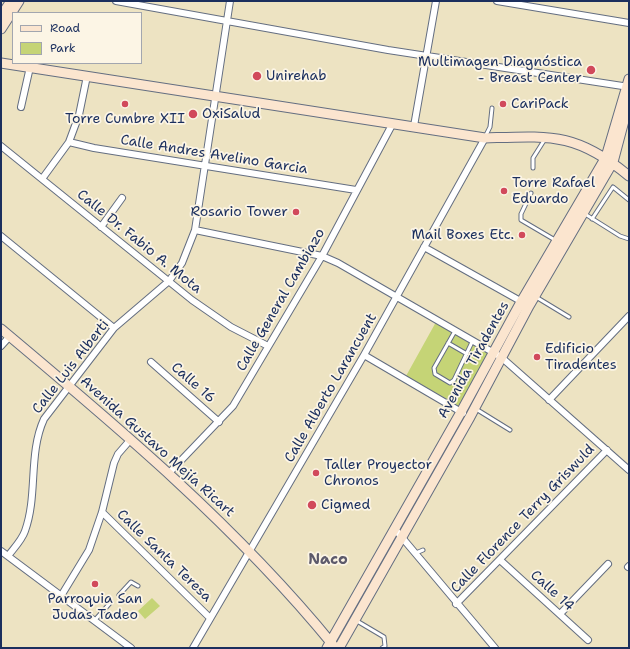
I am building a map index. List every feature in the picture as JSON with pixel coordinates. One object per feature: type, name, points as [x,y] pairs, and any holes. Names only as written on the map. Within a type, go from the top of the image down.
[{"type":"main road","points":[[1,16],[11,1]]},
{"type":"main road","points":[[1,29],[19,1]]},
{"type":"main road","points":[[1,63],[485,138],[546,137],[568,140],[589,148],[609,160],[629,176]]},
{"type":"main road","name":"Avenida Tiradentes","points":[[331,646],[394,528],[461,412],[497,355],[557,241],[609,160],[628,85]]},
{"type":"main road","name":"Avenida Tiradentes","points":[[525,304],[535,296],[583,213],[609,160],[629,102]]},
{"type":"main road","name":"Avenida Gustavo Mejía Ricart","points":[[1,329],[131,439],[192,494],[250,553],[331,646]]},
{"type":"main road","name":"Avenida Tiradentes","points":[[339,648],[354,619],[446,464],[470,417],[497,355]]},
{"type":"street","points":[[116,1],[427,56],[628,85]]},
{"type":"street","name":"Calle Luis Alberti","points":[[8,556],[25,532],[29,516],[37,434],[44,419],[114,328],[169,281],[182,263],[195,230],[204,166],[217,97],[230,1]]},
{"type":"street","points":[[414,126],[436,1]]},
{"type":"street","points":[[498,1],[629,23]]},
{"type":"street","points":[[21,107],[30,68]]},
{"type":"street","points":[[42,180],[69,142],[79,115],[87,76]]},
{"type":"street","name":"Calle General Cambiazo","points":[[169,473],[233,406],[322,256],[393,123]]},
{"type":"street","name":"Calle Alberto Larancuent","points":[[193,648],[250,553],[364,355],[485,138]]},
{"type":"street","name":"Calle Andres Avelino Garcia","points":[[69,142],[94,148],[356,190]]},
{"type":"street","name":"Calle Dr. Fabio A. Mota","points":[[1,146],[211,314],[268,346]]},
{"type":"street","points":[[101,227],[122,198]]},
{"type":"street","points":[[195,230],[322,256],[397,296],[497,355],[629,470]]},
{"type":"street","points":[[1,236],[114,328]]},
{"type":"street","points":[[424,247],[525,304]]},
{"type":"street","points":[[549,400],[629,316]]},
{"type":"street","points":[[1,346],[10,336]]},
{"type":"street","points":[[364,355],[470,417]]},
{"type":"street","name":"Calle 16","points":[[151,362],[219,422]]},
{"type":"street","points":[[61,596],[89,550],[102,512],[114,463],[118,454],[131,439]]},
{"type":"street","name":"Calle Florence Terry Griswuld","points":[[456,604],[607,450]]},
{"type":"street","name":"Calle Santa Teresa","points":[[102,512],[210,618]]},
{"type":"street","points":[[394,528],[456,604],[495,648]]},
{"type":"street","points":[[1,551],[127,647]]},
{"type":"street","name":"Calle 14","points":[[500,560],[588,640]]},
{"type":"street","points":[[560,614],[608,564]]},
{"type":"lane","points":[[485,138],[490,127],[492,108]]},
{"type":"lane","points":[[533,168],[533,158],[546,137]]},
{"type":"lane","points":[[592,219],[612,187],[629,200]]},
{"type":"lane","points":[[531,193],[521,214],[521,220],[557,241]]},
{"type":"lane","points":[[583,213],[629,239]]},
{"type":"lane","points":[[535,296],[569,317]]},
{"type":"lane","points":[[456,330],[434,371],[435,374],[443,380],[450,383],[454,380],[473,340]]},
{"type":"lane","points":[[448,343],[467,354]]},
{"type":"lane","points":[[474,408],[510,430]]},
{"type":"lane","points":[[416,554],[423,550]]},
{"type":"lane","points":[[119,594],[131,582],[138,586]]},
{"type":"lane","points":[[94,621],[111,602]]},
{"type":"lane","points":[[354,619],[384,637],[385,646],[382,648]]},
{"type":"green space","points":[[436,322],[491,354],[459,406],[406,376]]},
{"type":"green space","points":[[152,598],[160,606],[145,619],[138,611]]},
{"type":"place","name":"Multimagen Diagnóstica - Breast Center","points":[[591,70]]},
{"type":"place","name":"Unirehab","points":[[257,76]]},
{"type":"place","name":"Torre Cumbre XII","points":[[125,104]]},
{"type":"place","name":"CariPack","points":[[503,104]]},
{"type":"place","name":"OxiSalud","points":[[193,114]]},
{"type":"place","name":"Torre Rafael Eduardo","points":[[504,191]]},
{"type":"place","name":"Rosario Tower","points":[[296,212]]},
{"type":"place","name":"Mail Boxes Etc.","points":[[522,235]]},
{"type":"place","name":"Edificio Tiradentes","points":[[537,357]]},
{"type":"place","name":"Taller Proyector Chronos","points":[[316,473]]},
{"type":"place","name":"Cigmed","points":[[312,505]]},
{"type":"place","name":"Parroquia San Judas Tadeo","points":[[95,584]]},
{"type":"district","name":"Naco","points":[[328,560]]}]
